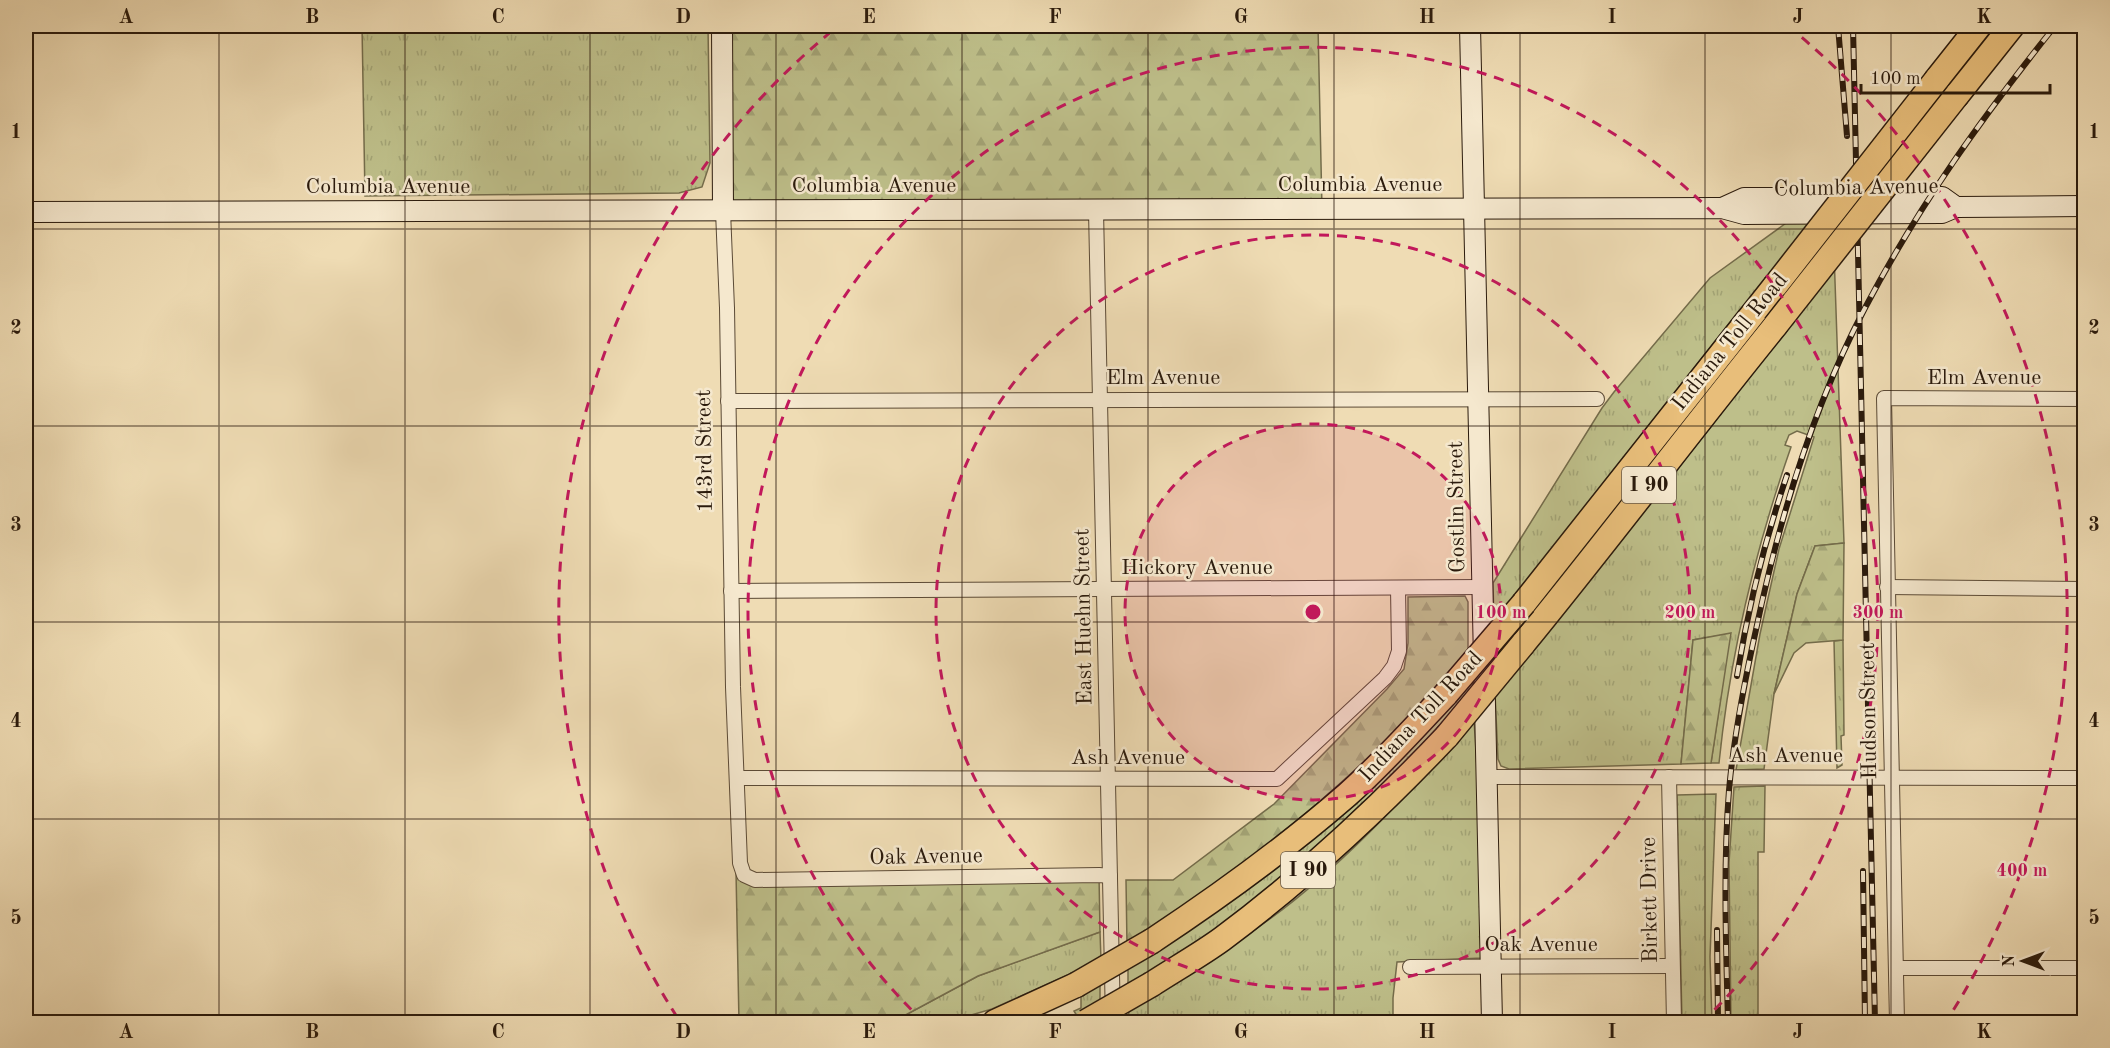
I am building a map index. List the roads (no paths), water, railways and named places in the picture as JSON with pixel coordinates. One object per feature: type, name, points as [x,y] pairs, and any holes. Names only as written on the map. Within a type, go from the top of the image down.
[{"type":"highway","name":"Indiana Toll Road","points":[[995,1023],[1076,985],[1152,941],[1213,901],[1332,808],[1399,745],[1524,603],[1979,26]]},
{"type":"highway","name":"Indiana Toll Road","points":[[1086,1023],[1220,940],[1278,895],[1395,791],[1447,736],[1591,561],[2012,26]]},
{"type":"street","name":"143rd Street","points":[[722,26],[723,211],[731,591],[740,863],[744,875]]},
{"type":"street","name":"Gostlin Street","points":[[1470,26],[1492,1023]]},
{"type":"street","name":"Columbia Avenue","points":[[26,212],[1722,208],[1744,198],[1899,197],[1942,197],[1956,207],[2085,207]]},
{"type":"street","name":"East Huehn Street","points":[[1096,210],[1113,1023]]},
{"type":"street","name":"Elm Avenue","points":[[1884,398],[2085,399]]},
{"type":"street","name":"Hudson Street","points":[[1884,398],[1897,1023]]},
{"type":"street","name":"Elm Avenue","points":[[728,400],[1597,399]]},
{"type":"street","name":"Hickory Avenue","points":[[731,591],[1482,587]]},
{"type":"street","points":[[1887,587],[2085,589]]},
{"type":"street","name":"Ash Avenue","points":[[737,778],[1277,779],[1385,678],[1394,666],[1399,651],[1398,588]]},
{"type":"street","name":"Ash Avenue","points":[[1486,777],[2085,778]]},
{"type":"street","name":"Birkett Drive","points":[[1669,777],[1674,1023]]},
{"type":"street","name":"Oak Avenue","points":[[744,875],[755,880],[1110,876]]},
{"type":"street","name":"Oak Avenue","points":[[1410,967],[1672,966]]},
{"type":"street","points":[[1896,968],[2085,968]]},
{"type":"railway","points":[[1838,26],[1847,136]]},
{"type":"railway","points":[[1853,26],[1875,1022]]},
{"type":"railway","points":[[1728,1022],[1726,848],[1734,748],[1744,686],[1766,584],[1800,463],[1829,384],[1846,346],[1907,233],[1977,128],[2055,26]]},
{"type":"railway","points":[[1737,676],[1758,574],[1787,475]]},
{"type":"railway","points":[[1863,871],[1865,1022]]},
{"type":"railway","points":[[1717,930],[1718,1022]]}]
